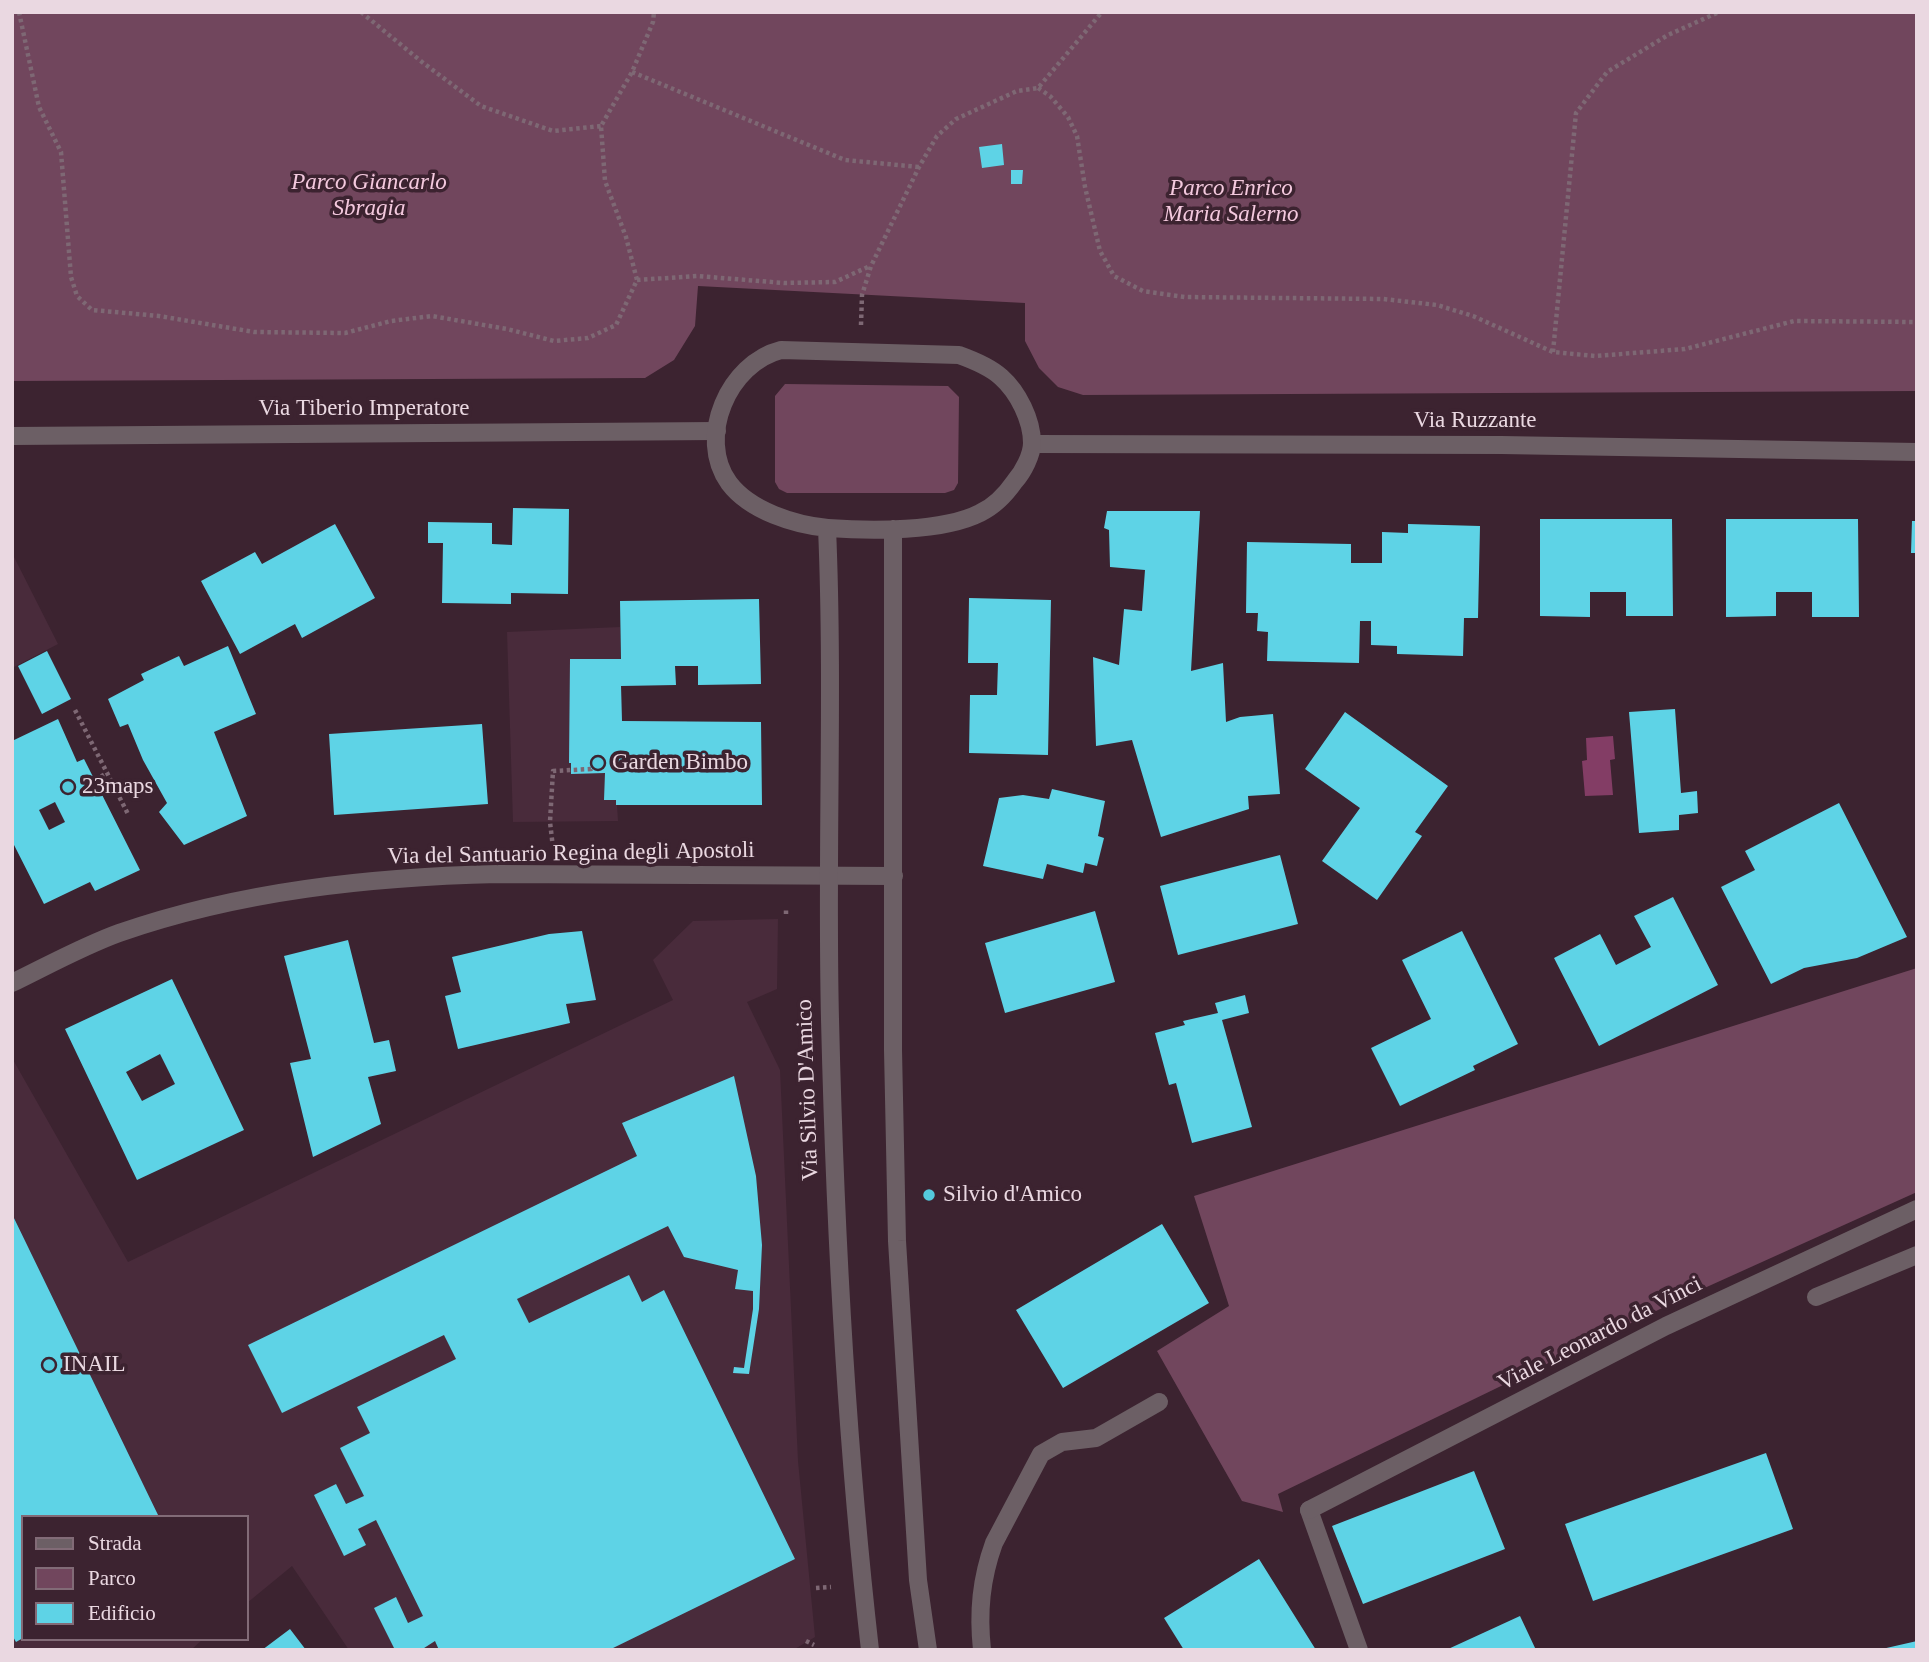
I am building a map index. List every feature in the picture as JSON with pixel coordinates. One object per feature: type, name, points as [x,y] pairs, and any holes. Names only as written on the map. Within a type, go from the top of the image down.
[{"type":"street","points":[[781,350],[860,352],[959,355],[985,366],[1000,376],[1014,391],[1028,422],[1032,444],[1018,477],[997,502],[982,512],[952,524],[893,529],[827,527],[792,521],[762,509],[742,497],[728,482],[718,453],[717,431],[723,404],[742,371],[767,354],[781,350]]},
{"type":"street","name":"Via Tiberio Imperatore","points":[[12,436],[717,431]]},
{"type":"street","name":"Via Ruzzante","points":[[1032,444],[1488,445],[1917,452]]},
{"type":"street","name":"Via Silvio D'Amico","points":[[827,527],[831,697],[830,1018],[840,1304],[850,1446],[870,1650]]},
{"type":"street","points":[[893,529],[893,1050],[897,1241],[918,1580],[928,1650]]},
{"type":"street","name":"Via del Santuario Regina degli Apostoli","points":[[12,983],[115,935],[157,921],[260,897],[352,882],[441,875],[498,874],[894,876]]},
{"type":"street","name":"Viale Leonardo da Vinci","points":[[1359,1650],[1308,1510],[1667,1326],[1917,1209]]},
{"type":"street","points":[[1816,1297],[1917,1255]]},
{"type":"street","points":[[982,1650],[980,1606],[988,1559],[998,1534],[1041,1454],[1062,1442],[1096,1438],[1159,1402]]},
{"type":"path","points":[[19,12],[38,107],[61,152],[71,278],[77,296],[92,310],[159,316],[254,332],[345,332],[391,321],[432,316],[507,329],[554,341],[588,338],[617,325],[637,280],[626,237],[605,181],[601,126],[632,72],[653,22],[654,12]]},
{"type":"path","points":[[361,12],[481,106],[553,131],[601,126]]},
{"type":"path","points":[[860,352],[863,295],[871,266],[937,136],[956,119],[1017,91],[1038,88],[1102,12]]},
{"type":"path","points":[[1553,352],[1576,113],[1607,72],[1668,35],[1719,12]]},
{"type":"path","points":[[632,72],[845,160],[919,167]]},
{"type":"path","points":[[1038,88],[1050,96],[1068,117],[1077,136],[1085,187],[1100,251],[1114,276],[1143,291],[1185,297],[1383,299],[1437,305],[1473,316],[1553,352],[1595,356],[1685,349],[1794,321],[1917,322]]},
{"type":"path","points":[[637,280],[697,276],[784,283],[835,282],[871,266]]},
{"type":"path","points":[[75,710],[128,814]]},
{"type":"path","points":[[550,822],[553,771],[591,769],[594,762]]},
{"type":"path","points":[[95,780],[107,773]]},
{"type":"path","points":[[786,907],[786,914]]},
{"type":"path","points":[[816,1588],[831,1587]]},
{"type":"path","points":[[806,1641],[814,1645]]},
{"type":"shaded area","points":[[12,553],[58,644],[12,668]]},
{"type":"shaded area","name":"Garden Bimbo","points":[[620,627],[622,721],[687,721],[683,805],[617,805],[618,821],[513,822],[507,632]]},
{"type":"shaded area","points":[[1613,736],[1615,759],[1610,760],[1613,795],[1585,796],[1582,761],[1587,760],[1586,738]]},
{"type":"shaded area","points":[[778,919],[777,989],[747,1002],[780,1070],[798,1461],[815,1637],[793,1650],[349,1650],[292,1566],[248,1602],[248,1515],[21,1515],[21,1641],[201,1641],[191,1650],[12,1650],[12,1058],[128,1262],[673,1000],[653,960],[693,921]]},
{"type":"green space","points":[[12,12],[1917,12],[1917,391],[1083,395],[1058,387],[1039,368],[1025,341],[1025,303],[698,286],[695,326],[674,360],[645,378],[12,381]]},
{"type":"green space","points":[[785,384],[948,386],[959,397],[958,483],[954,490],[945,493],[787,493],[779,489],[775,482],[775,396]]},
{"type":"green space","points":[[1917,968],[1917,1192],[1689,1295],[1278,1494],[1283,1512],[1242,1501],[1157,1351],[1229,1306],[1194,1196]]},
{"type":"building","points":[[1002,144],[1004,165],[982,168],[979,147]]},
{"type":"building","points":[[1011,170],[1023,170],[1022,184],[1011,184]]},
{"type":"building","points":[[513,508],[569,509],[568,594],[511,593],[511,604],[442,603],[443,543],[428,543],[428,522],[492,523],[492,544],[512,545]]},
{"type":"building","points":[[1107,511],[1200,511],[1191,671],[1223,663],[1226,722],[1240,717],[1273,714],[1280,794],[1248,796],[1249,809],[1161,837],[1132,740],[1096,746],[1093,657],[1119,665],[1124,609],[1142,611],[1145,570],[1110,567],[1109,530],[1104,528]]},
{"type":"building","points":[[1540,519],[1672,519],[1673,616],[1626,616],[1626,592],[1590,592],[1590,617],[1540,616]]},
{"type":"building","points":[[1726,519],[1858,519],[1859,617],[1812,617],[1812,592],[1776,592],[1776,616],[1726,617]]},
{"type":"building","points":[[1912,521],[1917,521],[1917,553],[1911,553]]},
{"type":"building","points":[[335,524],[375,598],[302,638],[295,624],[240,654],[201,581],[255,552],[262,564]]},
{"type":"building","points":[[1408,524],[1480,526],[1478,618],[1464,618],[1463,656],[1397,654],[1397,646],[1371,645],[1371,621],[1360,621],[1359,663],[1267,661],[1268,632],[1257,631],[1258,613],[1246,613],[1247,542],[1351,544],[1351,563],[1382,563],[1382,532],[1408,533]]},
{"type":"building","points":[[969,598],[1051,600],[1048,755],[969,753],[970,695],[997,695],[998,663],[968,663]]},
{"type":"building","points":[[759,599],[761,684],[698,685],[698,666],[675,666],[676,685],[621,686],[622,721],[761,722],[762,805],[616,805],[616,800],[604,800],[605,773],[571,774],[570,659],[621,659],[620,601]]},
{"type":"building","points":[[228,646],[256,714],[214,732],[247,816],[184,845],[159,812],[167,803],[143,760],[128,724],[120,727],[108,699],[144,680],[141,674],[179,656],[184,666]]},
{"type":"building","points":[[47,651],[71,699],[42,714],[18,666]]},
{"type":"building","points":[[1675,709],[1681,793],[1697,791],[1698,813],[1679,815],[1679,830],[1639,833],[1629,712]]},
{"type":"building","points":[[1345,712],[1448,786],[1415,832],[1422,836],[1377,900],[1322,861],[1360,808],[1305,769]]},
{"type":"building","points":[[58,719],[77,762],[84,759],[140,870],[95,891],[90,882],[44,904],[12,841],[12,741]],"holes":[[[55,802],[65,822],[49,830],[39,810]]]},
{"type":"building","points":[[482,724],[488,804],[334,815],[329,734]]},
{"type":"building","points":[[1052,789],[1105,801],[1098,836],[1104,838],[1097,866],[1085,863],[1083,873],[1047,864],[1043,879],[983,866],[999,798],[1023,795],[1049,799]]},
{"type":"building","points":[[1839,803],[1907,937],[1857,958],[1804,968],[1771,984],[1721,887],[1755,870],[1745,851]]},
{"type":"building","points":[[1280,855],[1298,924],[1178,955],[1160,886]]},
{"type":"building","points":[[1673,897],[1718,985],[1599,1046],[1554,958],[1600,934],[1616,965],[1651,947],[1634,916]]},
{"type":"building","points":[[1095,911],[1115,982],[1005,1013],[985,943]]},
{"type":"building","points":[[582,931],[596,1000],[566,1004],[570,1023],[458,1049],[445,996],[461,992],[452,957],[549,934]]},
{"type":"building","points":[[1462,931],[1518,1044],[1473,1066],[1475,1070],[1400,1106],[1371,1048],[1431,1019],[1402,960]]},
{"type":"building","points":[[348,940],[374,1043],[389,1040],[396,1071],[368,1077],[381,1124],[313,1157],[290,1063],[311,1059],[284,956]]},
{"type":"building","points":[[172,979],[244,1130],[137,1180],[65,1029]],"holes":[[[160,1054],[175,1084],[142,1101],[126,1072]]]},
{"type":"building","points":[[1245,995],[1249,1013],[1222,1020],[1252,1127],[1192,1143],[1176,1083],[1169,1085],[1155,1033],[1185,1025],[1183,1021],[1218,1013],[1215,1003]]},
{"type":"building","points":[[734,1076],[756,1176],[762,1245],[759,1309],[749,1374],[733,1373],[734,1367],[744,1368],[753,1291],[735,1289],[738,1270],[684,1257],[668,1226],[517,1299],[529,1323],[629,1275],[642,1302],[664,1290],[795,1559],[609,1650],[439,1650],[435,1641],[421,1650],[395,1650],[374,1608],[396,1597],[408,1623],[423,1616],[376,1520],[358,1529],[366,1545],[344,1556],[314,1495],[336,1484],[346,1504],[364,1496],[340,1448],[370,1433],[357,1407],[456,1359],[444,1335],[282,1413],[248,1345],[637,1156],[622,1123]]},
{"type":"building","name":"INAIL","points":[[12,1214],[158,1515],[21,1515],[21,1639],[16,1642],[12,1635]]},
{"type":"building","points":[[1162,1224],[1209,1303],[1063,1388],[1016,1310]]},
{"type":"building","points":[[1766,1453],[1793,1529],[1593,1601],[1565,1524]]},
{"type":"building","points":[[1474,1471],[1505,1549],[1363,1604],[1332,1526]]},
{"type":"building","points":[[1259,1559],[1316,1650],[1184,1650],[1164,1618]]},
{"type":"building","points":[[1520,1616],[1536,1650],[1446,1650]]},
{"type":"building","points":[[290,1629],[306,1650],[262,1650]]},
{"type":"building","points":[[1917,1641],[1917,1650],[1882,1650],[1882,1649]]},
{"type":"place","name":"Garden Bimbo","points":[[598,763]]},
{"type":"place","name":"23maps","points":[[68,787]]},
{"type":"place","name":"Silvio d'Amico","points":[[929,1195]]},
{"type":"place","name":"INAIL","points":[[49,1365]]},
{"type":"park label","name":"Parco Giancarlo Sbragia","points":[[369,196]]},
{"type":"park label","name":"Parco Enrico Maria Salerno","points":[[1231,202]]}]
